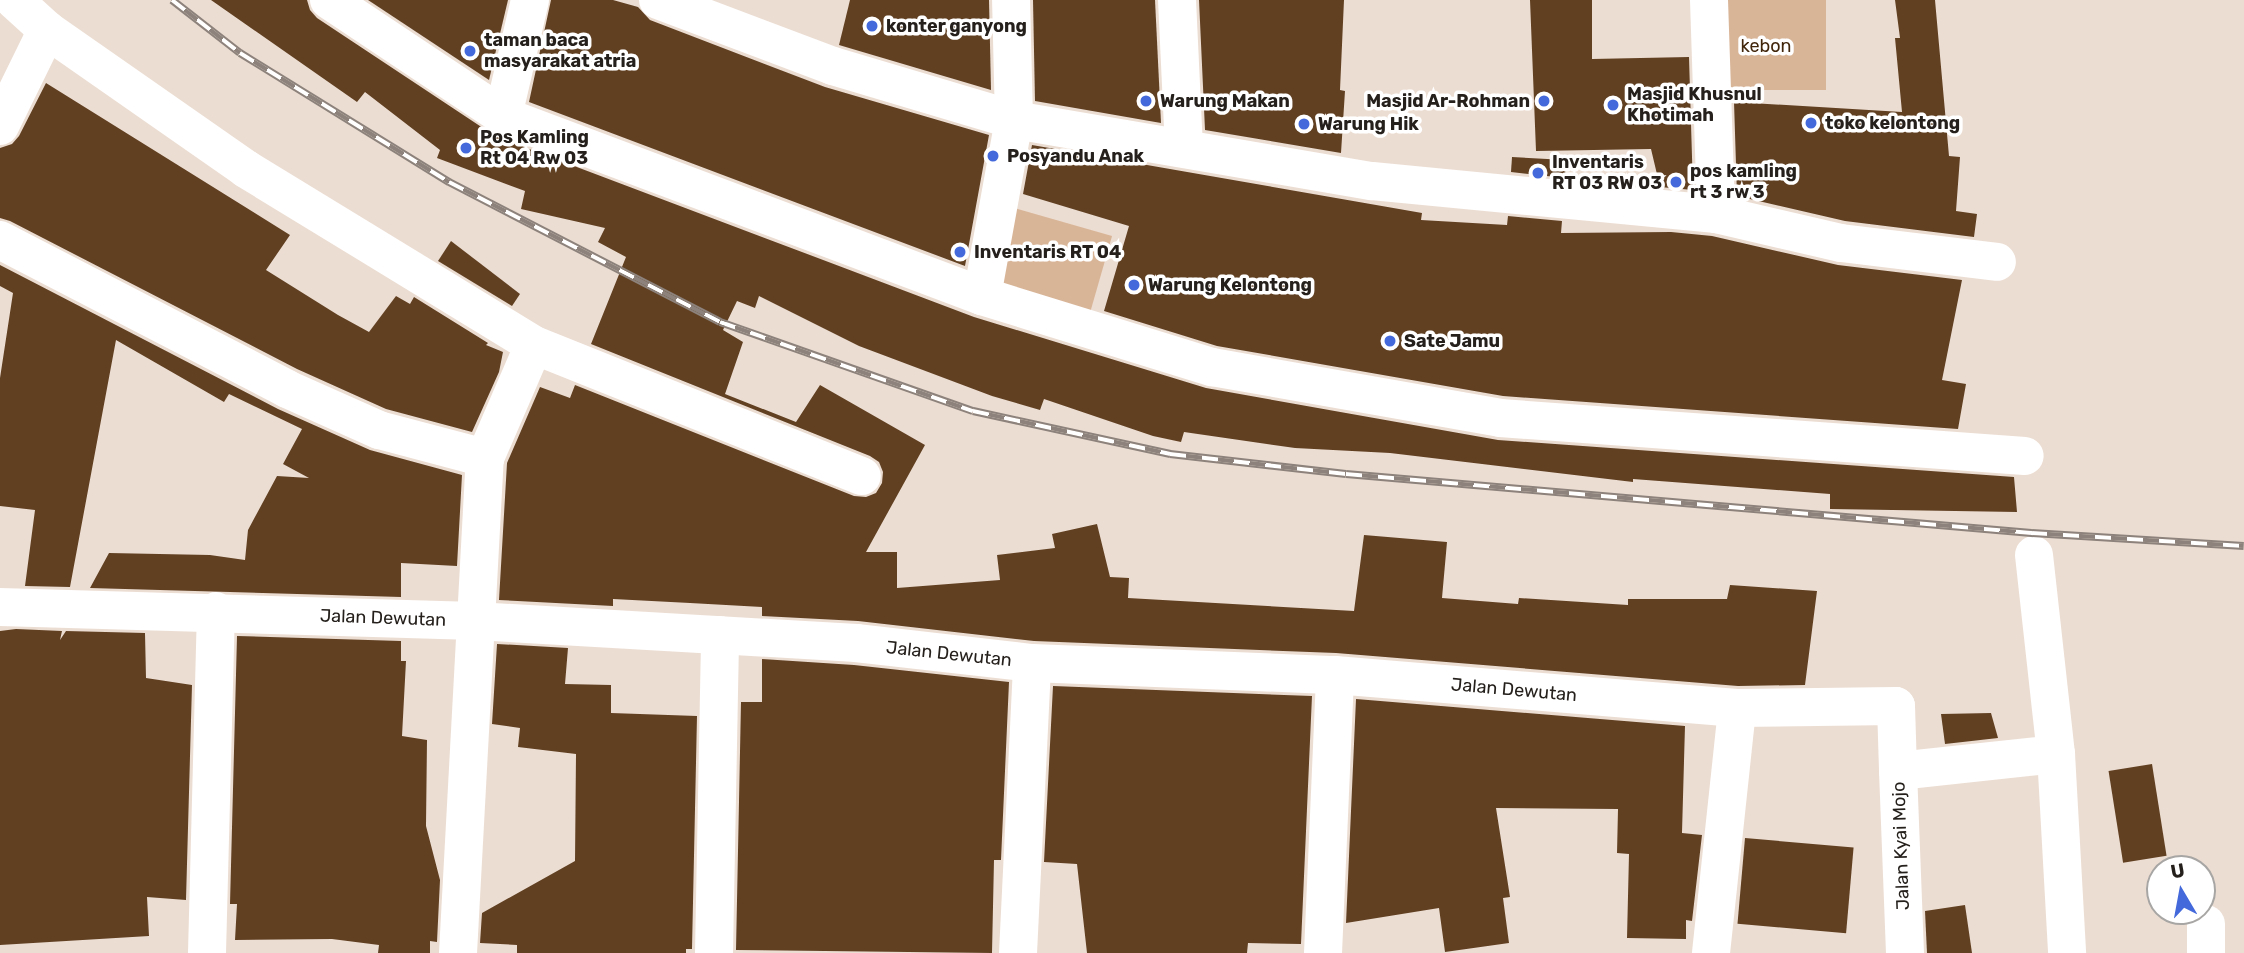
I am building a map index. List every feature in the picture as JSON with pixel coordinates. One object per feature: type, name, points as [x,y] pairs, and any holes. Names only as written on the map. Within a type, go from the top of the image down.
[{"type":"street","points":[[14,0],[47,30],[246,169],[534,345],[862,476]]},
{"type":"street","points":[[329,0],[503,116],[982,296],[1212,367],[1500,418],[2025,456]]},
{"type":"street","points":[[503,116],[530,0]]},
{"type":"street","points":[[657,0],[833,66],[1014,120],[1372,181],[1716,214],[1842,243],[1997,262]]},
{"type":"street","points":[[982,296],[1014,120],[1011,0]]},
{"type":"street","points":[[1177,0],[1184,147]]},
{"type":"street","points":[[1709,0],[1716,214]]},
{"type":"street","points":[[0,126],[47,30]]},
{"type":"street","points":[[0,240],[287,389],[379,430],[485,458]]},
{"type":"street","points":[[458,953],[485,458],[534,345]]},
{"type":"street","points":[[2034,555],[2056,754],[2067,953]]},
{"type":"street","name":"Jalan Dewutan","points":[[0,607],[216,611],[475,621],[856,643],[1032,663],[1335,675],[1737,708],[1896,706],[1898,771]]},
{"type":"street","points":[[207,953],[216,611]]},
{"type":"street","points":[[715,953],[720,635]]},
{"type":"street","points":[[1018,953],[1032,663]]},
{"type":"street","points":[[1323,953],[1335,675]]},
{"type":"street","points":[[1711,953],[1737,708]]},
{"type":"street","name":"Jalan Kyai Mojo","points":[[1905,953],[1898,771],[2056,754]]},
{"type":"green space","name":"kebon","points":[[1717,0],[1826,0],[1826,90],[1717,90]]},
{"type":"green space","points":[[1014,208],[1112,236],[1089,317],[991,289]]},
{"type":"building","points":[[211,0],[307,0],[310,10],[317,18],[495,136],[974,317],[1206,388],[1498,440],[2014,477],[2017,512],[1830,509],[1830,494],[1633,479],[1633,482],[1390,453],[1295,448],[1184,432],[1181,442],[1153,436],[1044,399],[1040,410],[992,396],[859,346],[759,296],[755,308],[737,301],[723,330],[743,342],[725,394],[796,422],[820,385],[925,445],[866,552],[897,552],[897,588],[1000,580],[997,555],[1055,548],[1052,534],[1097,524],[1110,577],[1129,578],[1128,598],[1354,611],[1364,535],[1447,542],[1442,598],[1518,604],[1519,598],[1628,605],[1628,599],[1727,599],[1730,585],[1817,591],[1805,685],[1738,686],[1336,653],[1034,641],[858,621],[762,616],[762,607],[613,599],[613,606],[499,600],[507,463],[540,387],[570,398],[575,385],[854,496],[866,497],[876,493],[882,483],[883,472],[879,462],[870,456],[591,344],[626,257],[598,242],[605,228],[521,209],[525,191],[437,158],[440,150],[365,92],[357,102]]},
{"type":"building","points":[[368,0],[508,0],[489,80]]},
{"type":"building","points":[[551,0],[613,0],[638,7],[650,20],[825,87],[989,135],[965,266],[529,102]]},
{"type":"building","points":[[850,0],[989,0],[991,90],[839,45]]},
{"type":"building","points":[[1033,0],[1155,0],[1161,123],[1035,101]]},
{"type":"building","points":[[1199,0],[1344,0],[1340,90],[1345,91],[1341,153],[1205,130]]},
{"type":"building","name":"Masjid Khusnul Khotimah","points":[[1530,0],[1592,0],[1592,59],[1689,57],[1693,190],[1660,187],[1651,149],[1536,151]]},
{"type":"building","points":[[1895,0],[1935,0],[1949,156],[1960,157],[1956,211],[1977,214],[1974,237],[1845,221],[1737,196],[1734,102],[1902,112],[1895,38],[1900,38]]},
{"type":"building","points":[[46,83],[290,235],[266,270],[338,315],[369,332],[396,296],[410,304],[414,297],[488,343],[486,345],[503,352],[499,372],[472,432],[386,409],[297,369],[0,218],[0,148],[12,144],[19,136]]},
{"type":"building","points":[[1032,145],[1422,213],[1421,220],[1507,225],[1508,216],[1562,221],[1561,233],[1671,232],[1712,236],[1838,265],[1962,280],[1942,380],[1966,384],[1958,429],[1503,396],[1217,346],[1104,311],[1129,226],[1023,194]]},
{"type":"building","points":[[1512,157],[1566,160],[1565,178],[1511,172]]},
{"type":"building","points":[[451,241],[520,294],[512,306],[438,261]]},
{"type":"building","points":[[0,265],[278,409],[370,450],[462,475],[457,566],[401,563],[401,597],[90,588],[109,553],[210,555],[245,560],[248,530],[277,476],[309,478],[283,464],[302,429],[229,394],[224,402],[116,340],[70,587],[25,586],[35,510],[0,506],[0,378],[13,293],[0,286]]},
{"type":"building","points":[[0,631],[62,631],[60,640],[66,631],[145,633],[146,678],[192,685],[186,900],[147,897],[149,936],[0,945]]},
{"type":"building","points":[[237,636],[401,641],[401,661],[406,661],[402,736],[427,740],[426,826],[440,880],[437,942],[430,941],[430,953],[378,953],[379,945],[332,939],[235,940],[237,904],[230,904]]},
{"type":"building","points":[[497,644],[568,648],[565,684],[611,685],[611,713],[697,716],[692,949],[686,949],[686,953],[517,953],[517,945],[480,943],[482,913],[575,861],[576,754],[518,747],[520,728],[492,724]]},
{"type":"building","points":[[762,659],[854,665],[1009,682],[1001,860],[994,860],[992,953],[736,950],[741,702],[762,702]]},
{"type":"building","points":[[1053,686],[1312,696],[1301,944],[1248,943],[1247,953],[1087,953],[1077,864],[1044,862]]},
{"type":"building","points":[[1356,699],[1685,726],[1682,833],[1702,835],[1692,921],[1686,920],[1686,939],[1627,938],[1629,854],[1617,853],[1618,809],[1496,808],[1510,897],[1503,898],[1509,943],[1445,952],[1439,908],[1346,923]]},
{"type":"building","points":[[1991,713],[1998,738],[1945,744],[1941,714]]},
{"type":"building","points":[[2152,764],[2166,855],[2146,855],[2146,859],[2123,863],[2109,771]]},
{"type":"building","points":[[1745,838],[1854,847],[1846,933],[1738,924]]},
{"type":"building","points":[[1965,905],[1972,953],[1927,953],[1925,911]]},
{"type":"railway","points":[[172,0],[240,53],[449,182],[720,322],[973,411],[1170,454],[1346,474],[2031,533],[2244,546]]},
{"type":"place","name":"konter ganyong","points":[[872,26]]},
{"type":"place","name":"taman baca masyarakat atria","points":[[470,51]]},
{"type":"place","name":"Warung Makan","points":[[1146,101]]},
{"type":"place","name":"Masjid Ar-Rohman","points":[[1544,101]]},
{"type":"place","name":"Masjid Khusnul Khotimah","points":[[1613,105]]},
{"type":"place","name":"toko kelontong","points":[[1811,123]]},
{"type":"place","name":"Warung Hik","points":[[1304,124]]},
{"type":"place","name":"Pos Kamling Rt 04 Rw 03","points":[[466,148]]},
{"type":"place","name":"Posyandu Anak","points":[[993,156]]},
{"type":"place","name":"Inventaris RT 03 RW 03","points":[[1538,173]]},
{"type":"place","name":"pos kamling rt 3 rw 3","points":[[1676,182]]},
{"type":"place","name":"Inventaris RT 04","points":[[960,252]]},
{"type":"place","name":"Warung Kelontong","points":[[1134,285]]},
{"type":"place","name":"Sate Jamu","points":[[1390,341]]}]
